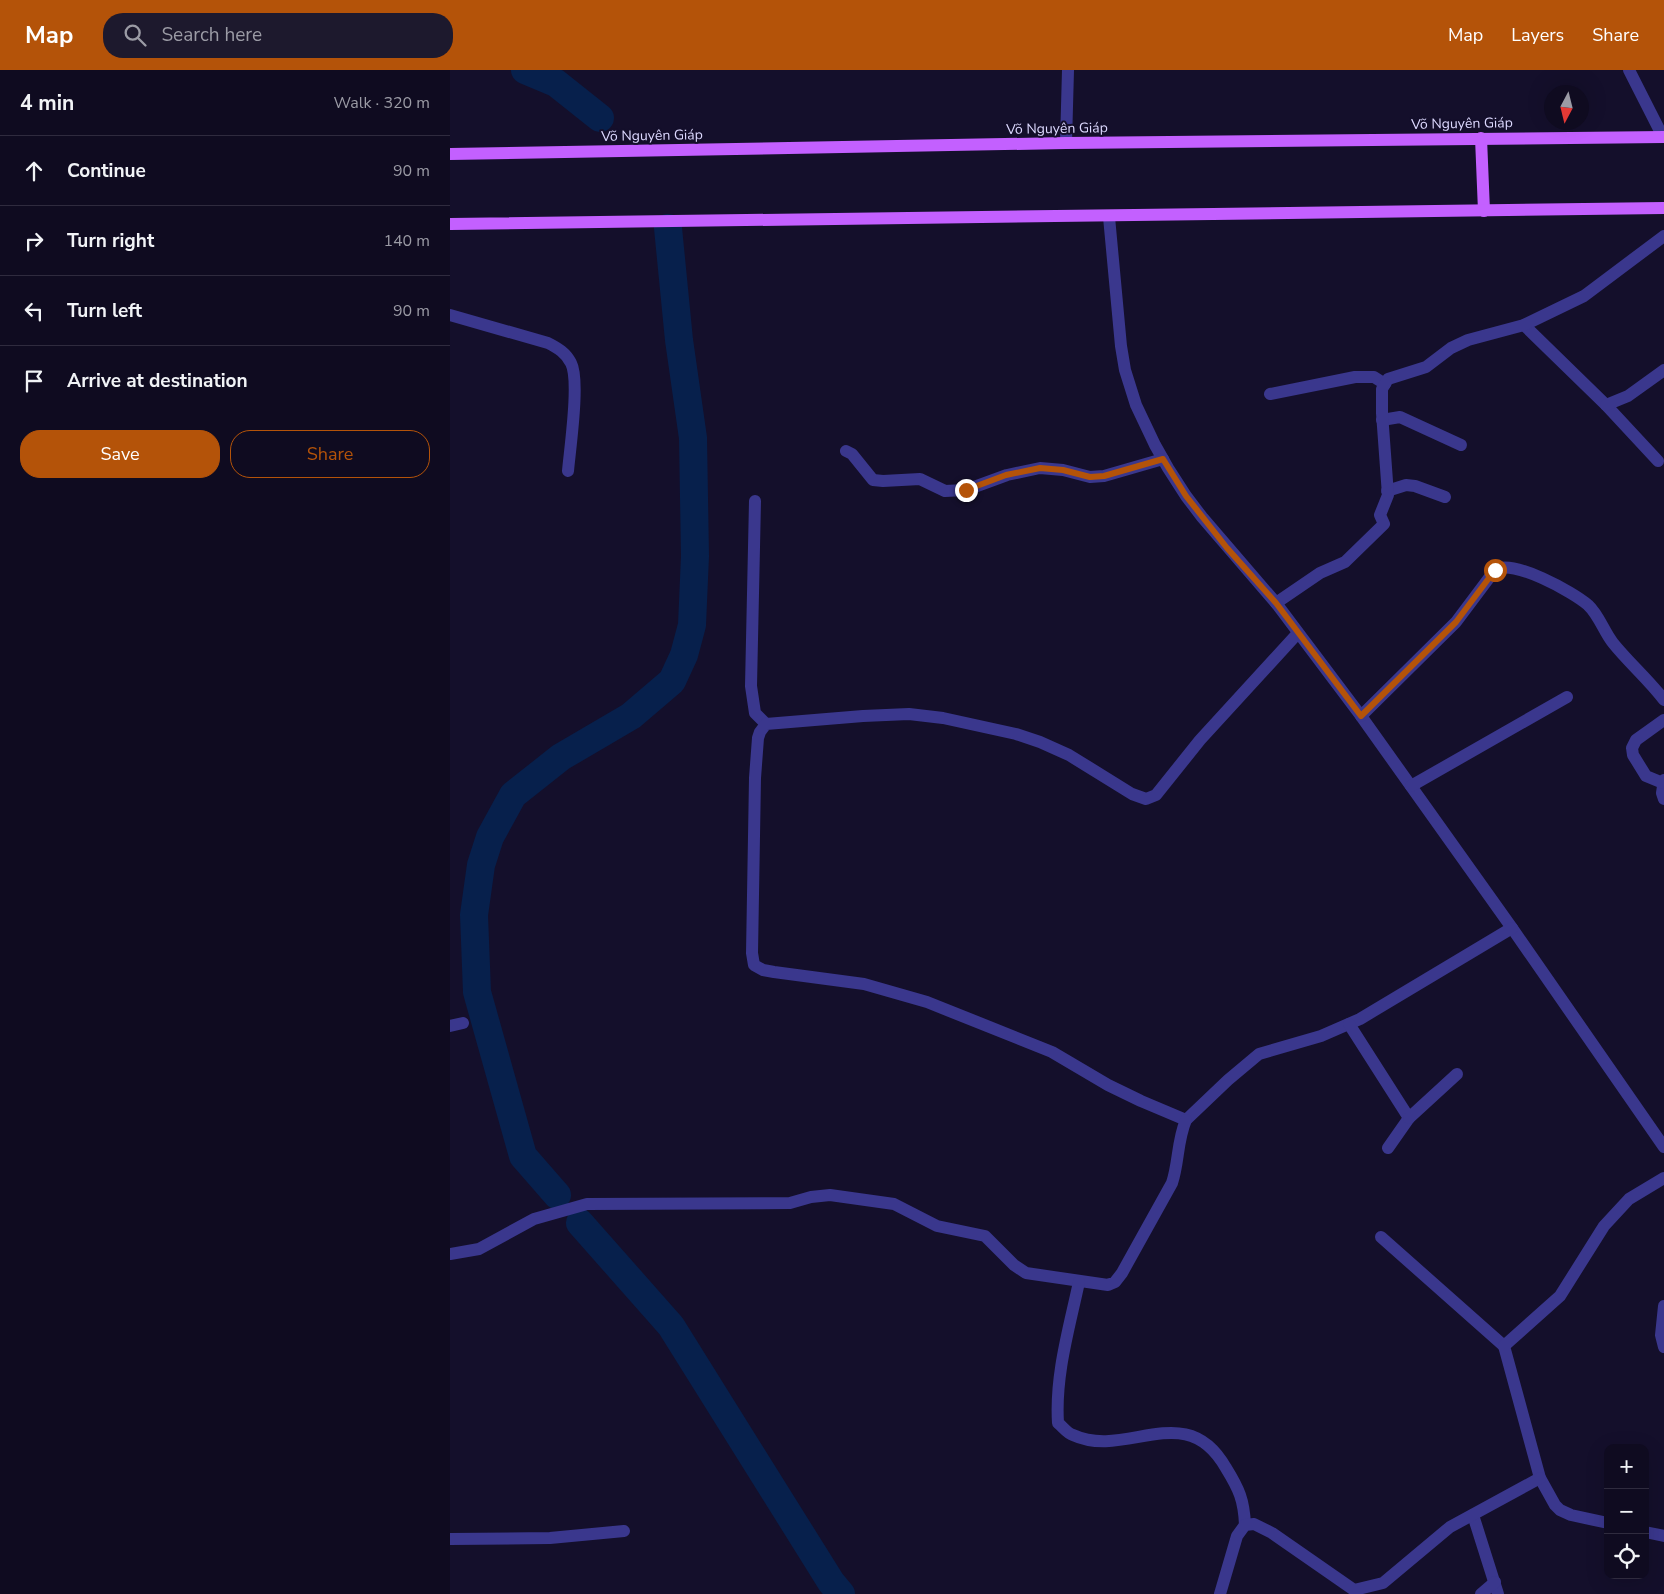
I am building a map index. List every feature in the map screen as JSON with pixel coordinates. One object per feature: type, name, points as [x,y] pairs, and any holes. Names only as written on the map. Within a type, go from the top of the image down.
[{"type":"main road","name":"Võ Nguyên Giáp","points":[[450,154],[1066,143],[1664,136]]},
{"type":"main road","points":[[1481,138],[1484,211]]},
{"type":"main road","points":[[450,224],[1109,217],[1664,208]]},
{"type":"street","points":[[1066,143],[1068,70]]},
{"type":"street","points":[[1629,70],[1664,136]]},
{"type":"street","points":[[1109,217],[1120,346],[1136,404],[1163,459],[1186,496],[1202,517],[1276,603],[1361,716],[1512,928],[1664,1148]]},
{"type":"street","points":[[1276,603],[1320,573],[1345,562],[1364,546],[1384,524],[1380,515],[1388,491],[1382,420],[1382,389],[1388,379],[1426,367],[1450,348],[1468,340],[1524,326],[1584,296],[1664,236]]},
{"type":"street","points":[[450,315],[548,343],[558,347],[565,353],[572,363],[576,381],[568,470]]},
{"type":"street","points":[[1524,326],[1606,405],[1658,461]]},
{"type":"street","points":[[1606,405],[1628,396],[1664,370]]},
{"type":"street","points":[[1270,394],[1361,376],[1374,377],[1385,384]]},
{"type":"street","points":[[1382,420],[1400,417],[1460,445]]},
{"type":"street","points":[[846,451],[852,454],[873,480],[920,479],[945,491],[966,490],[1006,475],[1040,468],[1063,470],[1090,477],[1104,476],[1163,459]]},
{"type":"street","points":[[1388,491],[1406,485],[1415,486],[1445,497]]},
{"type":"street","points":[[755,501],[751,686],[755,713],[766,724]]},
{"type":"street","points":[[1361,716],[1456,622],[1495,570],[1500,567],[1519,569],[1571,593],[1589,606],[1614,645],[1651,682],[1664,700]]},
{"type":"street","points":[[1186,1120],[1141,1102],[1052,1052],[927,1002],[877,987],[774,972],[758,968],[754,965],[752,953],[755,778],[758,738],[766,724],[909,714],[943,718],[1016,734],[1040,742],[1069,754],[1132,794],[1146,799],[1156,795],[1200,740],[1298,633]]},
{"type":"street","points":[[1411,786],[1567,696]]},
{"type":"street","points":[[1664,720],[1636,740],[1632,748],[1633,755],[1646,776],[1663,782],[1662,793],[1664,799]]},
{"type":"street","points":[[450,1254],[479,1249],[534,1219],[587,1204],[790,1203],[811,1197],[830,1196],[894,1204],[937,1226],[974,1232],[985,1236],[1014,1265],[1026,1273],[1108,1285],[1115,1282],[1122,1273],[1172,1183],[1175,1174],[1179,1138],[1186,1120],[1228,1080],[1259,1054],[1321,1036],[1349,1024],[1512,928]]},
{"type":"street","points":[[450,1026],[463,1023]]},
{"type":"street","points":[[1349,1024],[1409,1118]]},
{"type":"street","points":[[1388,1148],[1409,1118],[1456,1074]]},
{"type":"street","points":[[1504,1346],[1560,1296],[1604,1226],[1629,1199],[1664,1178]]},
{"type":"street","points":[[1381,1238],[1504,1346],[1540,1478],[1555,1506],[1571,1516],[1604,1522]]},
{"type":"street","points":[[1079,1282],[1062,1359],[1057,1400],[1058,1423],[1071,1435],[1088,1440],[1106,1441],[1169,1432],[1185,1433],[1207,1444],[1222,1460],[1244,1504],[1245,1525],[1236,1536],[1220,1594]]},
{"type":"street","points":[[1664,1306],[1661,1335],[1664,1347]]},
{"type":"street","points":[[1245,1525],[1254,1524],[1260,1527],[1354,1590],[1383,1583],[1450,1527],[1540,1478]]},
{"type":"street","points":[[1473,1515],[1497,1588],[1481,1594]]},
{"type":"street","points":[[450,1539],[550,1538],[624,1531]]},
{"type":"street","points":[[1649,1533],[1664,1536]]},
{"type":"waterway","points":[[525,70],[556,83],[600,118]]},
{"type":"waterway","points":[[557,1195],[523,1156],[477,992],[474,915],[481,865],[490,837],[513,795],[561,757],[631,716],[672,681],[684,655],[692,625],[695,556],[693,438],[679,340],[668,228]]},
{"type":"waterway","points":[[580,1223],[671,1326],[831,1582],[841,1594]]},
{"type":"route","points":[[966,490],[1006,475],[1040,468],[1063,470],[1090,477],[1104,476],[1163,459],[1186,496],[1202,517],[1276,603],[1361,716],[1456,622],[1495,570]]}]
